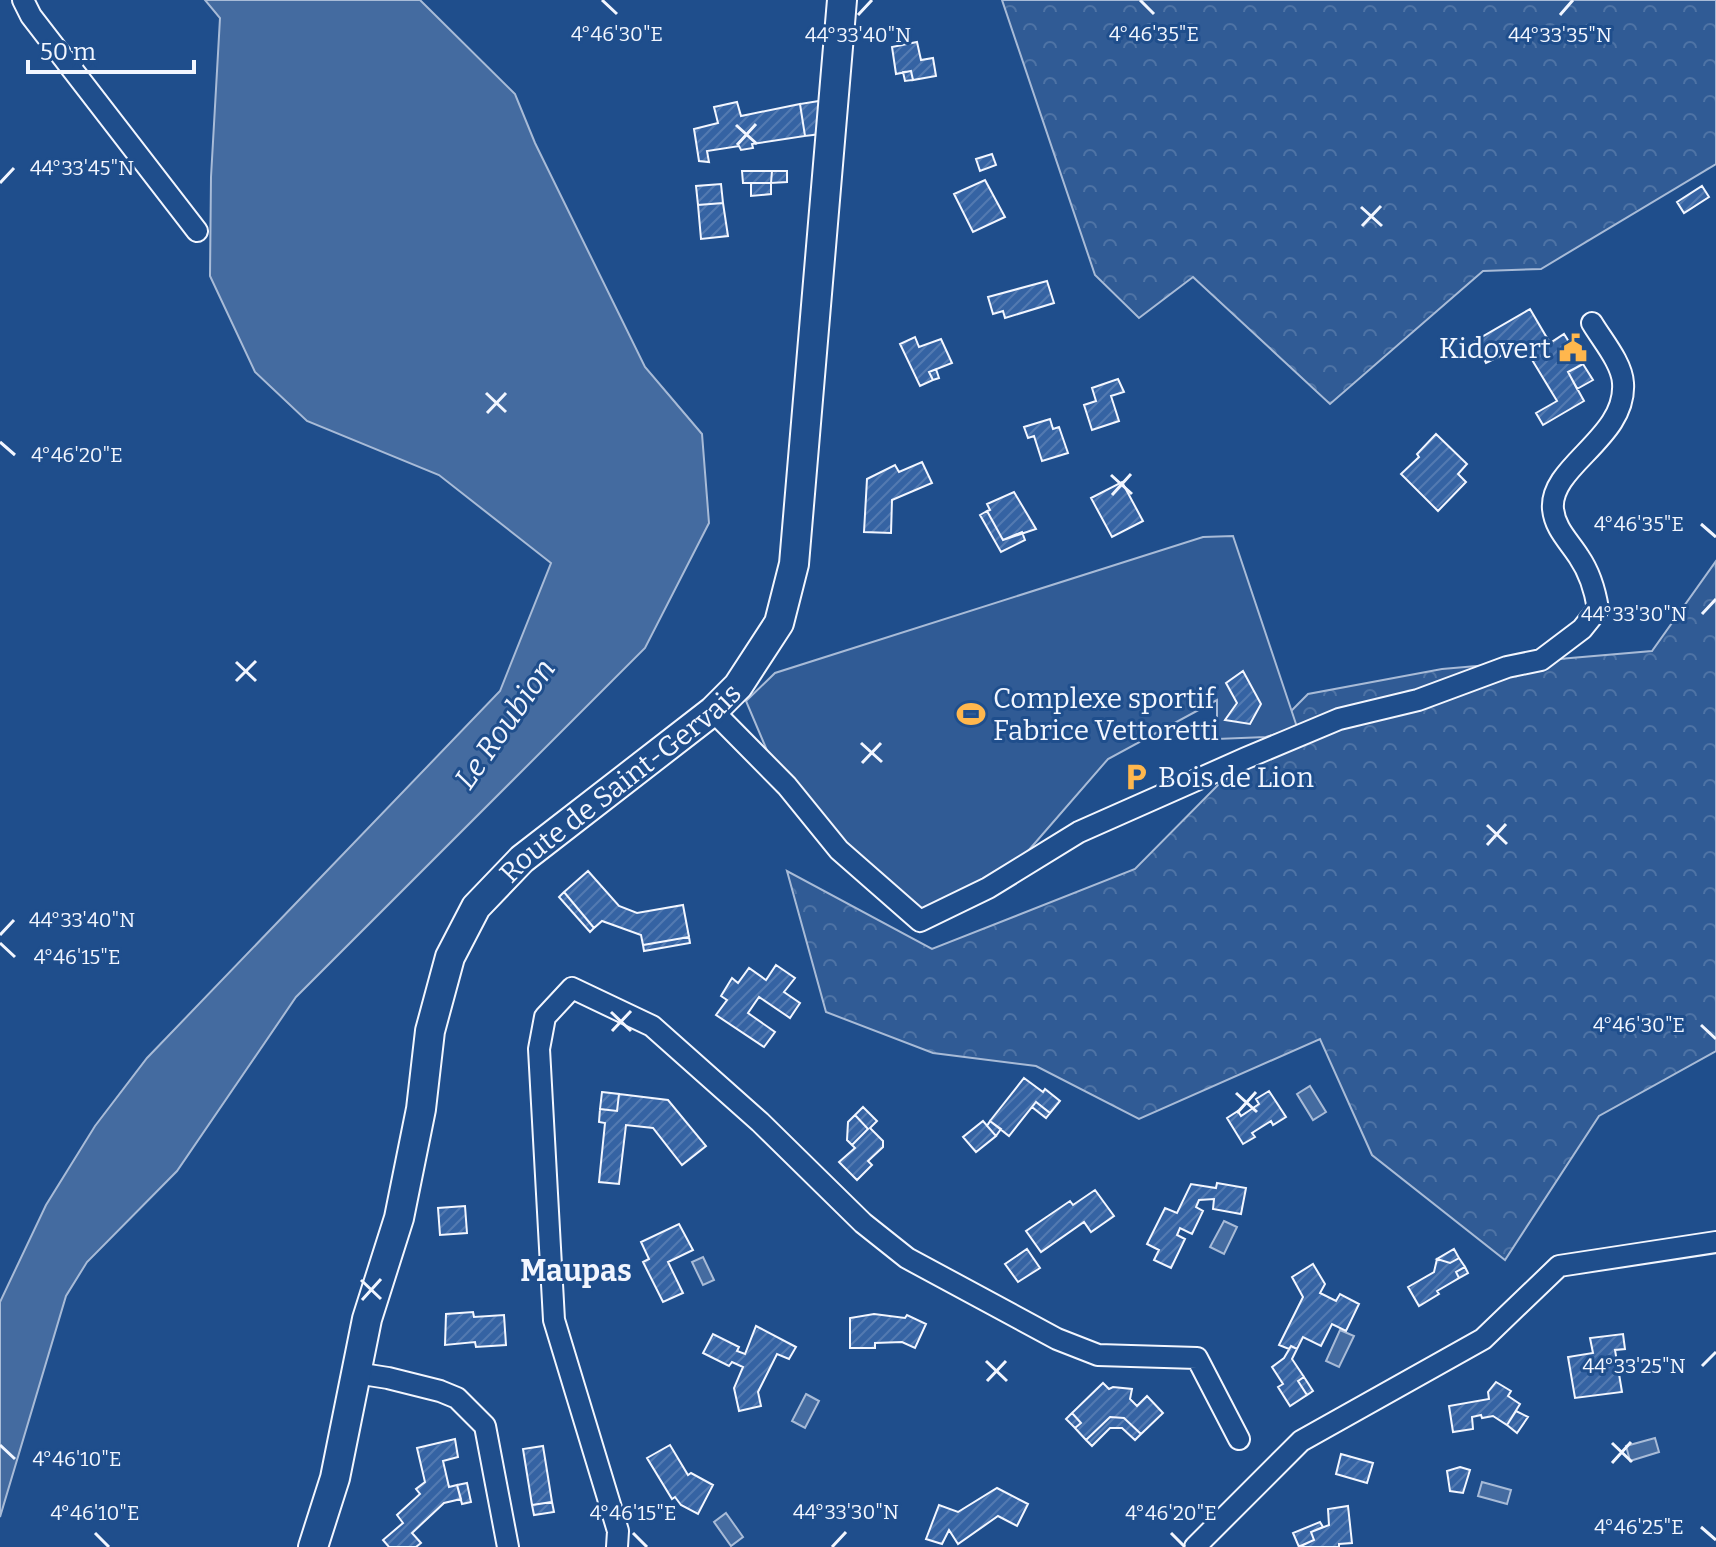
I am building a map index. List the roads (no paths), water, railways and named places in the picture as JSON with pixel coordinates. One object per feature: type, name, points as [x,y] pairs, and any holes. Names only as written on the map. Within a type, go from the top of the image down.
[{"type":"street","points":[[23,0],[31,16],[197,231]]},
{"type":"street","name":"Route de Saint-Gervais","points":[[313,1547],[335,1478],[367,1319],[399,1218],[421,1109],[430,1031],[450,957],[476,907],[522,859],[713,711],[738,686],[779,623],[794,564],[842,0]]},
{"type":"street","points":[[713,711],[787,786],[839,850],[920,921],[988,888],[1079,832],[1259,752],[1339,719],[1418,700],[1507,667],[1541,660],[1582,629],[1598,609],[1594,587],[1580,558],[1558,529],[1553,507],[1565,477],[1608,431],[1621,403],[1623,382],[1592,323]]},
{"type":"street","points":[[617,1547],[618,1531],[554,1320],[539,1049],[545,1017],[572,988],[652,1026],[760,1122],[863,1223],[907,1258],[1057,1339],[1098,1355],[1197,1358],[1239,1439]]},
{"type":"street","points":[[1195,1547],[1301,1441],[1483,1339],[1559,1266],[1716,1242]]},
{"type":"street","points":[[356,1373],[440,1391],[457,1398],[485,1426],[508,1547]]},
{"type":"water","name":"Le Roubion","points":[[205,0],[420,0],[515,94],[535,143],[645,367],[702,434],[709,523],[645,648],[296,997],[177,1171],[87,1262],[66,1296],[0,1517],[0,1302],[46,1205],[95,1126],[147,1058],[500,691],[551,563],[439,475],[307,421],[255,372],[210,276],[211,177],[220,18]]},
{"type":"water","points":[[1310,1086],[1326,1112],[1313,1120],[1297,1094]]},
{"type":"water","points":[[1224,1221],[1237,1227],[1224,1254],[1210,1247]]},
{"type":"water","points":[[703,1257],[714,1280],[703,1285],[692,1262]]},
{"type":"water","points":[[1340,1330],[1354,1336],[1339,1367],[1326,1361]]},
{"type":"water","points":[[806,1394],[819,1401],[805,1428],[792,1421]]},
{"type":"water","points":[[1655,1438],[1659,1452],[1630,1461],[1626,1446]]},
{"type":"water","points":[[1482,1482],[1511,1490],[1507,1504],[1478,1496]]},
{"type":"water","points":[[726,1513],[743,1537],[731,1546],[714,1522]]},
{"type":"place","name":"Kidovert","points":[[1573,348]]},
{"type":"place","name":"Complexe sportif Fabrice Vettoretti","points":[[971,714]]},
{"type":"place","name":"Bois de Lion","points":[[1136,777]]},
{"type":"district","name":"Maupas","points":[[576,1271]]}]
